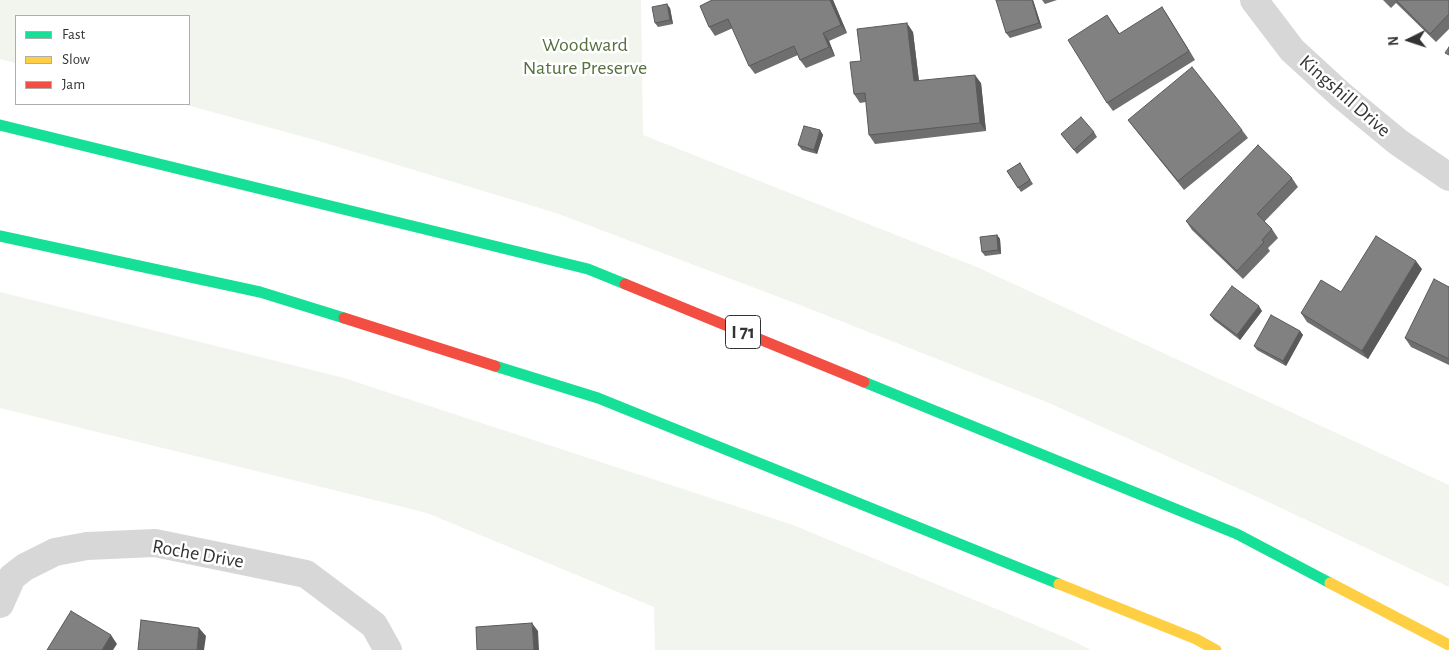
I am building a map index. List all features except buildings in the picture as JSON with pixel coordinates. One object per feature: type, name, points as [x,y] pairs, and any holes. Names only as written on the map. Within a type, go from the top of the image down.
[{"type":"highway","name":"I 71","points":[[0,125],[588,269],[1237,534],[1449,645]]},
{"type":"highway","points":[[0,236],[260,292],[598,398],[1196,639],[1216,650]]},
{"type":"street","name":"Kingshill Drive","points":[[1254,0],[1292,50],[1341,95],[1398,142],[1449,177]]},
{"type":"street","name":"Roche Drive","points":[[0,604],[12,576],[54,552],[87,546],[155,543],[306,574],[374,625],[388,650]]},
{"type":"green space","name":"Woodward Nature Preserve","points":[[0,0],[641,0],[643,135],[977,267],[1449,485],[1449,587],[1264,500],[1049,403],[800,305],[556,213],[315,140],[187,105],[190,105],[190,15],[15,15],[15,63],[0,59]]},
{"type":"green space","points":[[0,292],[344,378],[793,525],[1069,639],[1091,650],[655,650],[654,607],[427,513],[0,408]]},
{"type":"traffic: fast","points":[[0,125],[588,269],[625,284]]},
{"type":"traffic: fast","points":[[0,236],[260,292],[344,318]]},
{"type":"traffic: fast","points":[[495,366],[598,398],[1059,584]]},
{"type":"traffic: fast","points":[[864,382],[1237,534],[1330,583]]},
{"type":"traffic: slow","points":[[1330,583],[1449,645]]},
{"type":"traffic: slow","points":[[1059,584],[1196,639],[1216,650]]},
{"type":"traffic: jam","points":[[625,284],[864,382]]},
{"type":"traffic: jam","points":[[344,318],[495,366]]}]
